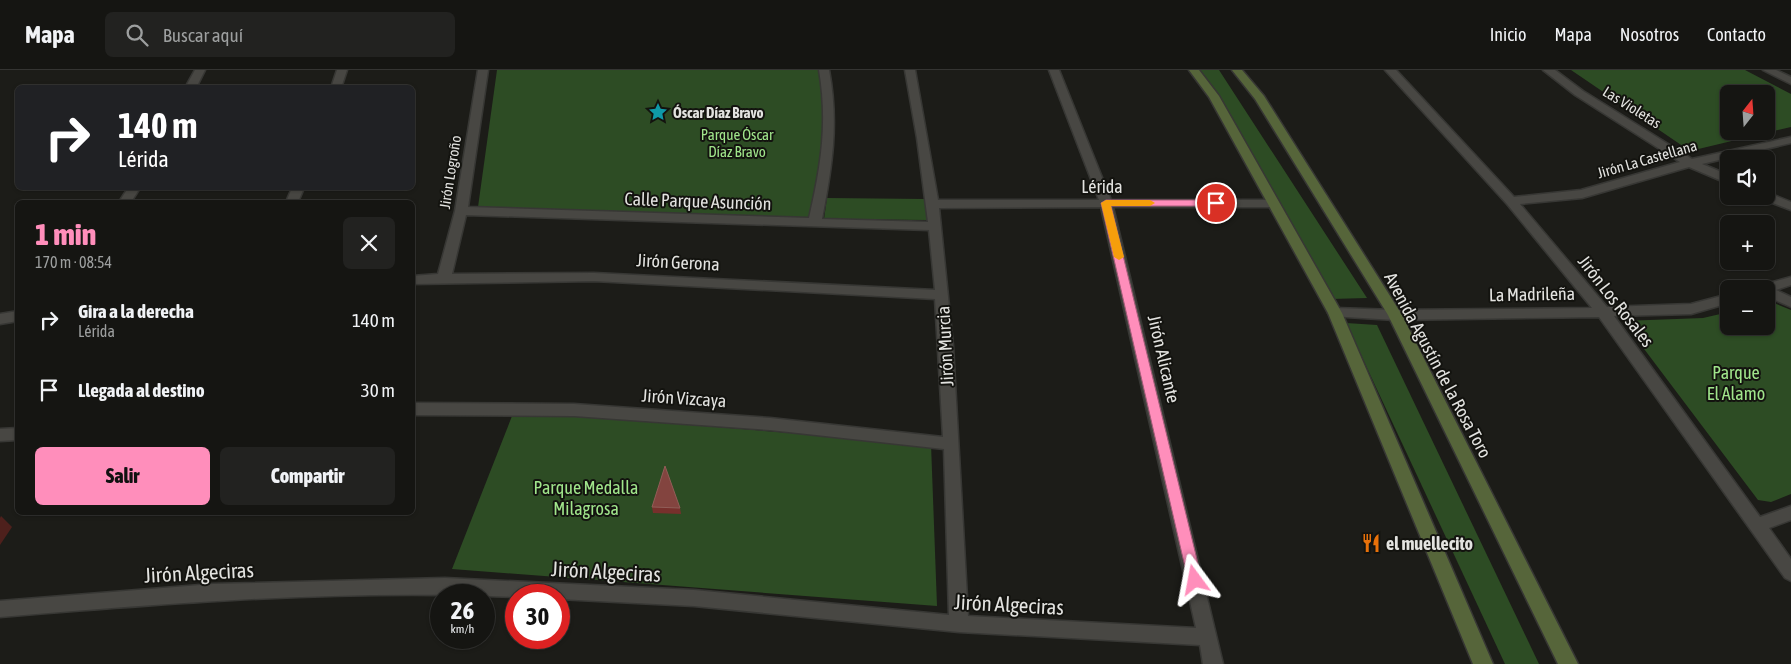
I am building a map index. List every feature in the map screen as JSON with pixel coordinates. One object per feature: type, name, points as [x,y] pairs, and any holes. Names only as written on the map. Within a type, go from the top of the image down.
[{"type":"street","points":[[192,85],[200,70]]},
{"type":"street","points":[[337,85],[342,70]]},
{"type":"street","name":"Jirón Logroño","points":[[444,278],[461,211],[483,70]]},
{"type":"street","points":[[815,222],[830,144],[831,106],[824,70]]},
{"type":"street","name":"Jirón Murcia","points":[[910,70],[920,116],[942,295],[951,444],[958,624]]},
{"type":"street","name":"Jirón Alicante","points":[[1054,70],[1106,203],[1213,664]]},
{"type":"street","points":[[1194,70],[1214,96],[1272,204],[1334,313],[1483,664]]},
{"type":"street","name":"Avenida Agustín de la Rosa Toro","points":[[1238,70],[1260,98],[1395,314],[1568,664]]},
{"type":"street","name":"Jirón Los Rosales","points":[[1390,70],[1511,201],[1603,312],[1791,572]]},
{"type":"street","name":"Las Violetas","points":[[1548,70],[1579,93],[1690,163],[1720,176]]},
{"type":"street","points":[[1768,70],[1791,81]]},
{"type":"street","name":"Jirón La Castellana","points":[[1511,201],[1582,194],[1690,163],[1791,140]]},
{"type":"street","points":[[1775,200],[1791,206]]},
{"type":"street","name":"Lérida","points":[[932,204],[1272,204]]},
{"type":"street","name":"Calle Parque Asunción","points":[[461,211],[934,226]]},
{"type":"street","name":"Jirón Gerona","points":[[415,280],[594,277],[942,295]]},
{"type":"street","points":[[1775,287],[1791,281]]},
{"type":"street","points":[[1775,295],[1791,302]]},
{"type":"street","name":"La Madrileña","points":[[1334,313],[1603,312],[1691,309],[1720,301]]},
{"type":"street","points":[[0,319],[15,316]]},
{"type":"street","name":"Jirón Vizcaya","points":[[415,409],[503,408],[584,411],[770,424],[951,444]]},
{"type":"street","points":[[0,436],[15,434]]},
{"type":"street","points":[[1756,525],[1791,513]]},
{"type":"street","name":"Jirón Algeciras","points":[[0,609],[213,592],[445,586],[694,598],[958,624],[1208,637]]},
{"type":"green space","name":"Parque Óscar Díaz Bravo","points":[[497,70],[819,70],[823,88],[825,125],[810,219],[478,207]]},
{"type":"green space","points":[[1200,70],[1219,70],[1367,298],[1331,299],[1210,83]]},
{"type":"green space","points":[[1571,70],[1745,70],[1774,85],[1720,85],[1720,140],[1736,140],[1690,151]]},
{"type":"green space","points":[[1775,86],[1791,94],[1791,127],[1775,131]]},
{"type":"green space","points":[[827,198],[925,199],[927,220],[824,219]]},
{"type":"green space","name":"Parque El Alamo","points":[[1775,303],[1791,310],[1791,494],[1771,502],[1758,500],[1623,321],[1703,318],[1720,314],[1720,335],[1775,335]]},
{"type":"green space","points":[[1346,323],[1377,325],[1539,664],[1505,664]]},
{"type":"green space","name":"Parque Medalla Milagrosa","points":[[514,411],[931,444],[937,606],[452,569]]},
{"type":"building","points":[[665,466],[680,508],[652,507]]},
{"type":"slow traffic","points":[[1119,257],[1106,203],[1150,203]]},
{"type":"place","name":"Óscar Díaz Bravo","points":[[658,112]]},
{"type":"place","name":"el muellecito","points":[[1371,543]]},
{"type":"route","points":[[1195,580],[1106,203],[1216,203]]}]
